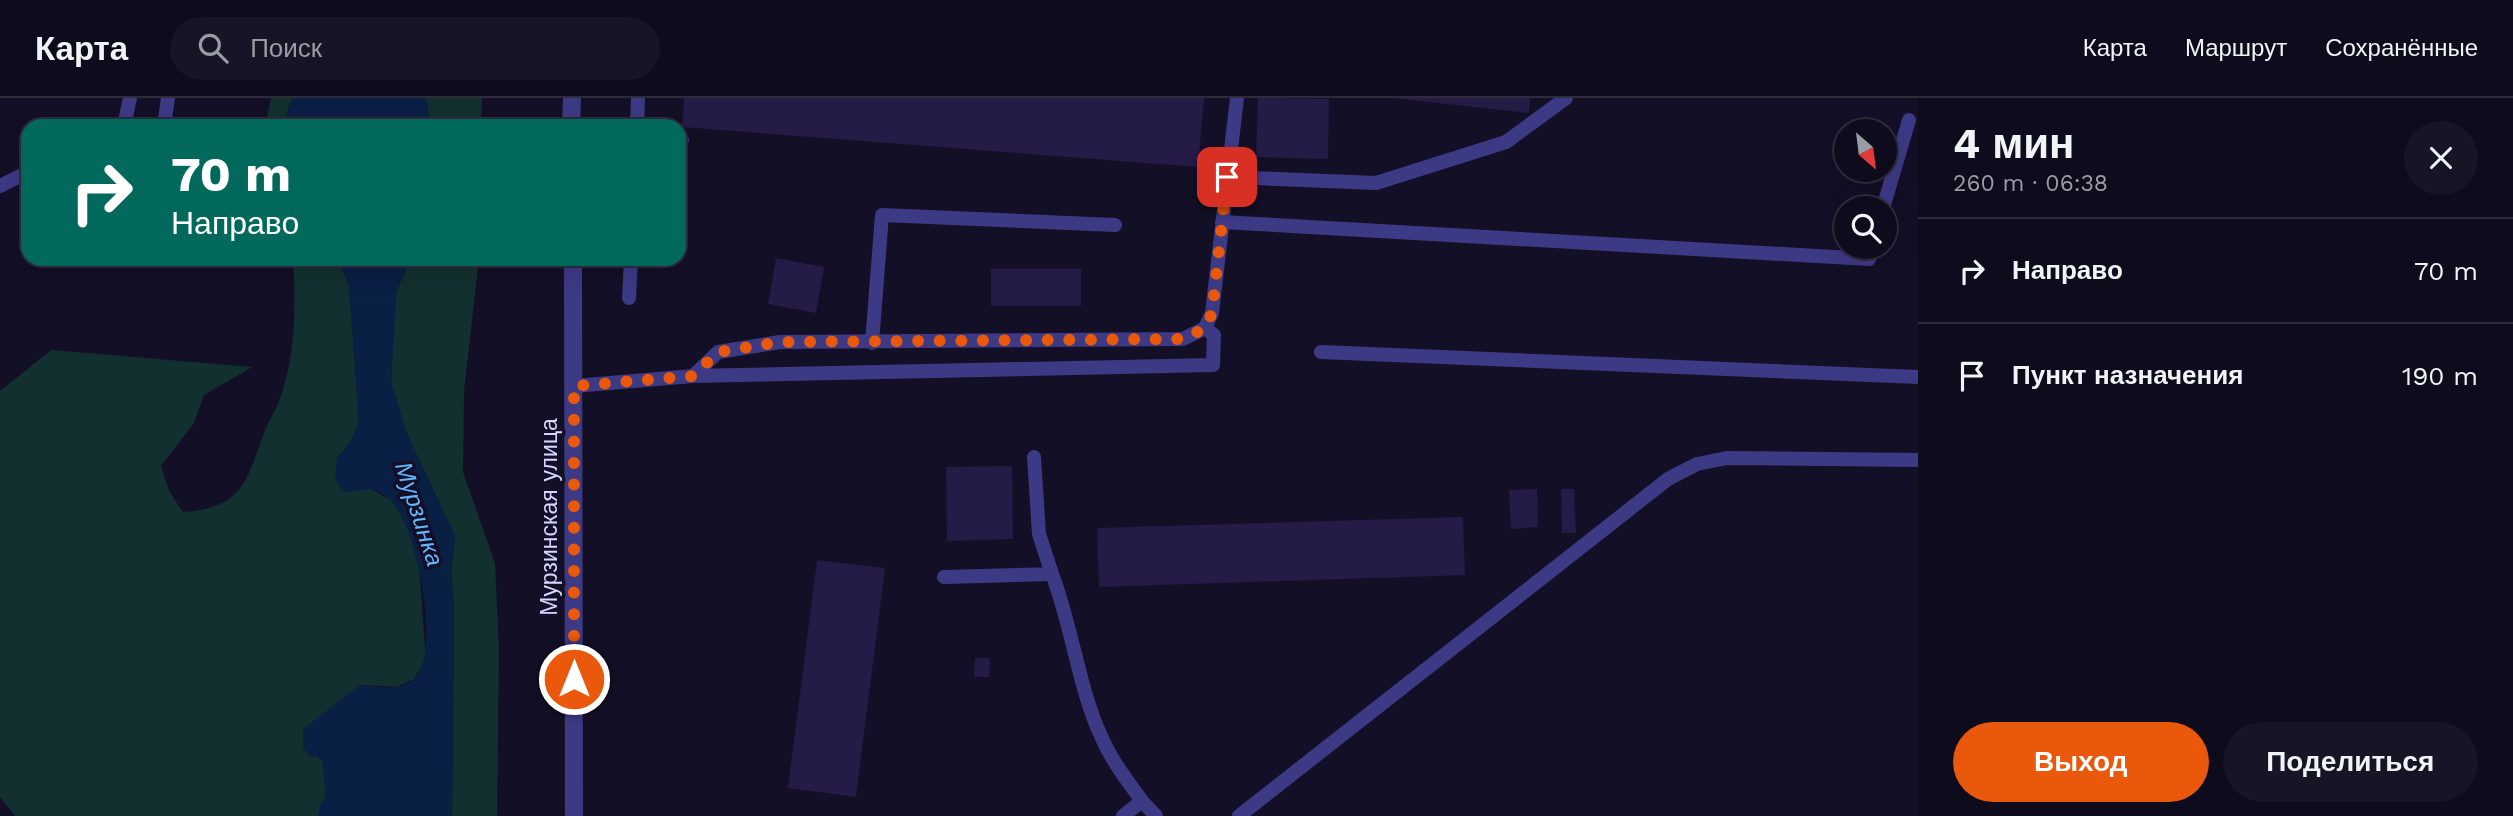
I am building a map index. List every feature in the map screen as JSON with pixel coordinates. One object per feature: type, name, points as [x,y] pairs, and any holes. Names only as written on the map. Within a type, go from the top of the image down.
[{"type":"street","points":[[571,119],[572,98]]},
{"type":"street","name":"Мурзинская улица","points":[[573,266],[574,816]]},
{"type":"lane","points":[[126,119],[130,98]]},
{"type":"lane","points":[[165,119],[169,98]]},
{"type":"lane","points":[[637,119],[638,98]]},
{"type":"lane","points":[[693,376],[718,352],[780,342],[1183,339],[1205,328],[1212,313],[1237,98]]},
{"type":"lane","points":[[1227,177],[1376,183],[1506,142],[1566,98]]},
{"type":"lane","points":[[1887,196],[1909,120]]},
{"type":"lane","points":[[0,186],[21,176]]},
{"type":"lane","points":[[872,343],[882,215],[1115,225]]},
{"type":"lane","points":[[1222,222],[1834,257]]},
{"type":"lane","points":[[629,298],[631,266]]},
{"type":"lane","points":[[574,386],[693,376],[1213,365],[1214,335],[1205,328]]},
{"type":"lane","points":[[1321,352],[1918,377]]},
{"type":"lane","points":[[1034,457],[1039,534],[1067,614],[1100,735],[1118,769],[1156,816]]},
{"type":"lane","points":[[1239,816],[1668,479],[1687,469],[1727,458],[1918,460]]},
{"type":"lane","points":[[944,577],[1052,574]]},
{"type":"lane","points":[[1123,816],[1142,801]]},
{"type":"green space","points":[[271,98],[292,98],[287,119],[266,119]]},
{"type":"green space","points":[[426,98],[482,98],[481,119],[429,119]]},
{"type":"green space","points":[[293,266],[341,266],[349,285],[359,421],[351,442],[337,458],[349,492],[367,487],[391,500],[406,521],[419,565],[426,661],[413,680],[396,687],[360,685],[317,756],[323,762],[326,798],[318,816],[15,816],[0,797],[0,391],[51,350],[252,367],[204,395],[194,423],[161,466],[169,491],[183,512],[220,504],[232,497],[248,475],[278,404],[291,350]]},
{"type":"green space","points":[[408,266],[478,266],[464,391],[463,472],[495,563],[499,650],[497,816],[452,816],[454,611],[451,570],[455,536],[406,432],[391,382],[396,292]]},
{"type":"water","points":[[292,98],[426,98],[429,119],[287,119]]},
{"type":"water","name":"Мурзинка","points":[[341,266],[408,266],[396,292],[391,382],[406,432],[455,536],[451,570],[454,611],[452,816],[318,816],[321,802],[326,798],[323,762],[317,756],[311,757],[303,748],[303,729],[360,685],[395,687],[413,680],[422,666],[426,645],[423,591],[410,536],[401,515],[391,501],[377,491],[342,491],[335,478],[337,458],[351,442],[359,420],[349,285]]},
{"type":"building","points":[[684,98],[1204,98],[1198,167],[686,127],[686,119],[683,119]]},
{"type":"building","points":[[1258,98],[1329,99],[1328,159],[1256,157]]},
{"type":"building","points":[[1392,98],[1530,98],[1529,113]]},
{"type":"building","points":[[776,258],[824,267],[816,313],[768,304]]},
{"type":"building","points":[[991,269],[1081,269],[1081,306],[991,306]]},
{"type":"building","points":[[1012,466],[1013,539],[947,541],[946,467]]},
{"type":"building","points":[[1537,489],[1538,527],[1511,529],[1509,490]]},
{"type":"building","points":[[1561,489],[1574,489],[1576,533],[1562,533]]},
{"type":"building","points":[[1463,517],[1465,575],[1099,587],[1097,528]]},
{"type":"building","points":[[817,560],[885,568],[856,797],[788,788]]},
{"type":"building","points":[[975,658],[990,658],[989,677],[974,677]]},
{"type":"route","points":[[574,679],[574,386],[614,385],[693,376],[718,352],[780,342],[1183,339],[1205,328],[1212,313],[1227,177]]}]
